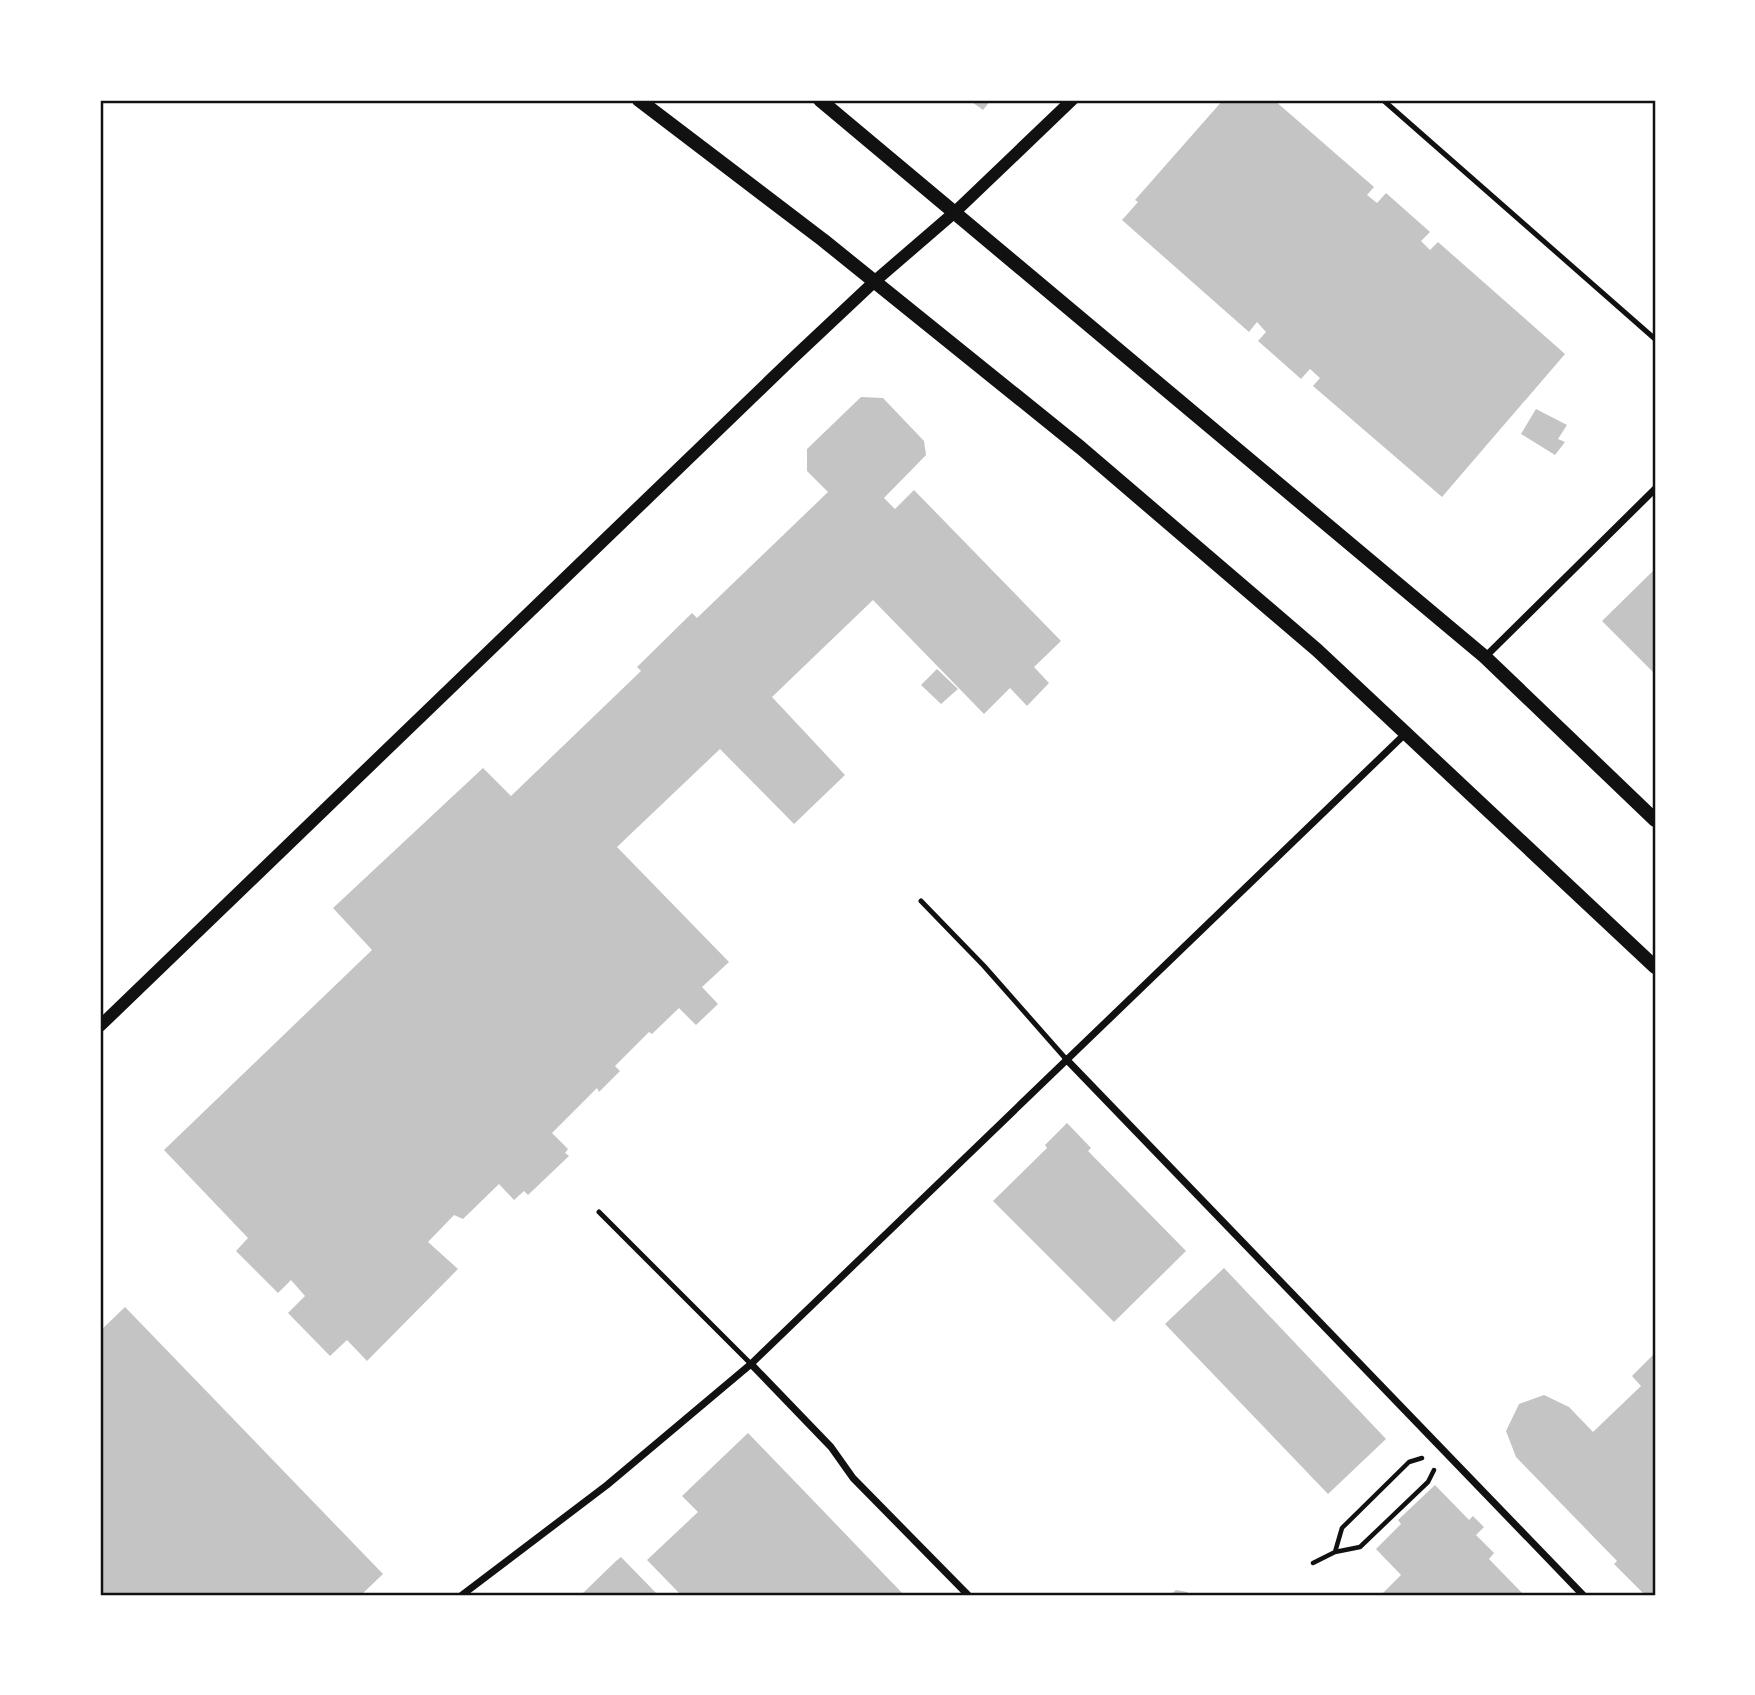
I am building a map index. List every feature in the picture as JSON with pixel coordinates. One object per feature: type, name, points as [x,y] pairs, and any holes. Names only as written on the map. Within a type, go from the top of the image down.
[{"type":"main road","points":[[639,100],[875,282],[1102,466],[1317,650],[1655,967]]},
{"type":"main road","points":[[820,100],[1485,657],[1655,820]]},
{"type":"street","points":[[100,1026],[875,282],[955,212],[1072,100]]},
{"type":"street","points":[[1485,657],[1655,489]]},
{"type":"street","points":[[462,1595],[617,1477],[751,1364],[1405,734]]},
{"type":"street","points":[[1066,1059],[1583,1595]]},
{"type":"street","points":[[751,1364],[831,1447],[853,1478],[968,1595]]},
{"type":"lane","points":[[1383,100],[1655,339]]},
{"type":"lane","points":[[921,901],[984,966],[1066,1059]]},
{"type":"lane","points":[[599,1212],[751,1364]]},
{"type":"path","points":[[1313,1563],[1335,1552],[1360,1547],[1428,1482],[1442,1450]]},
{"type":"path","points":[[1335,1552],[1342,1528],[1409,1462],[1442,1450]]},
{"type":"building","points":[[969,100],[991,100],[983,110]]},
{"type":"building","points":[[1223,100],[1274,100],[1374,187],[1367,195],[1377,203],[1386,193],[1430,232],[1421,241],[1430,250],[1438,242],[1565,354],[1442,497],[1313,386],[1320,378],[1310,369],[1301,379],[1258,341],[1266,332],[1257,322],[1249,332],[1122,220],[1138,202],[1135,200]]},
{"type":"building","points":[[861,397],[883,398],[924,441],[926,455],[884,498],[895,509],[914,490],[1061,641],[1034,667],[1049,683],[1027,706],[1010,688],[984,714],[873,600],[772,697],[845,775],[794,824],[720,749],[617,847],[729,962],[702,987],[718,1004],[696,1025],[679,1008],[652,1034],[649,1032],[615,1066],[620,1071],[599,1092],[597,1088],[552,1133],[568,1149],[565,1153],[569,1156],[528,1195],[524,1191],[514,1200],[499,1184],[463,1219],[454,1215],[428,1242],[458,1269],[367,1361],[347,1340],[330,1356],[288,1313],[305,1296],[291,1280],[278,1293],[236,1251],[248,1238],[164,1150],[372,950],[333,908],[483,768],[511,796],[641,671],[637,667],[692,613],[697,618],[828,492],[807,471],[807,449]]},
{"type":"building","points":[[1536,409],[1567,425],[1558,439],[1565,442],[1555,455],[1521,434]]},
{"type":"building","points":[[1655,569],[1655,674],[1602,621]]},
{"type":"building","points":[[937,669],[958,689],[941,704],[921,685]]},
{"type":"building","points":[[1067,1123],[1091,1148],[1088,1151],[1186,1251],[1114,1322],[993,1201],[1047,1148],[1045,1145]]},
{"type":"building","points":[[1224,1268],[1386,1439],[1328,1494],[1165,1324]]},
{"type":"building","points":[[125,1307],[383,1574],[361,1595],[100,1595],[100,1331]]},
{"type":"building","points":[[1655,1353],[1655,1595],[1645,1595],[1614,1564],[1617,1561],[1516,1457],[1506,1431],[1519,1404],[1544,1395],[1569,1407],[1593,1432],[1641,1386],[1632,1376]]},
{"type":"building","points":[[748,1433],[904,1595],[681,1595],[647,1560],[698,1512],[682,1496]]},
{"type":"building","points":[[1435,1485],[1469,1520],[1473,1516],[1484,1527],[1476,1535],[1494,1553],[1489,1559],[1524,1595],[1381,1595],[1401,1575],[1376,1549],[1401,1524],[1398,1520]]},
{"type":"building","points":[[621,1557],[658,1595],[581,1595],[616,1561]]},
{"type":"building","points":[[1176,1590],[1187,1592],[1190,1595],[1170,1595]]}]
